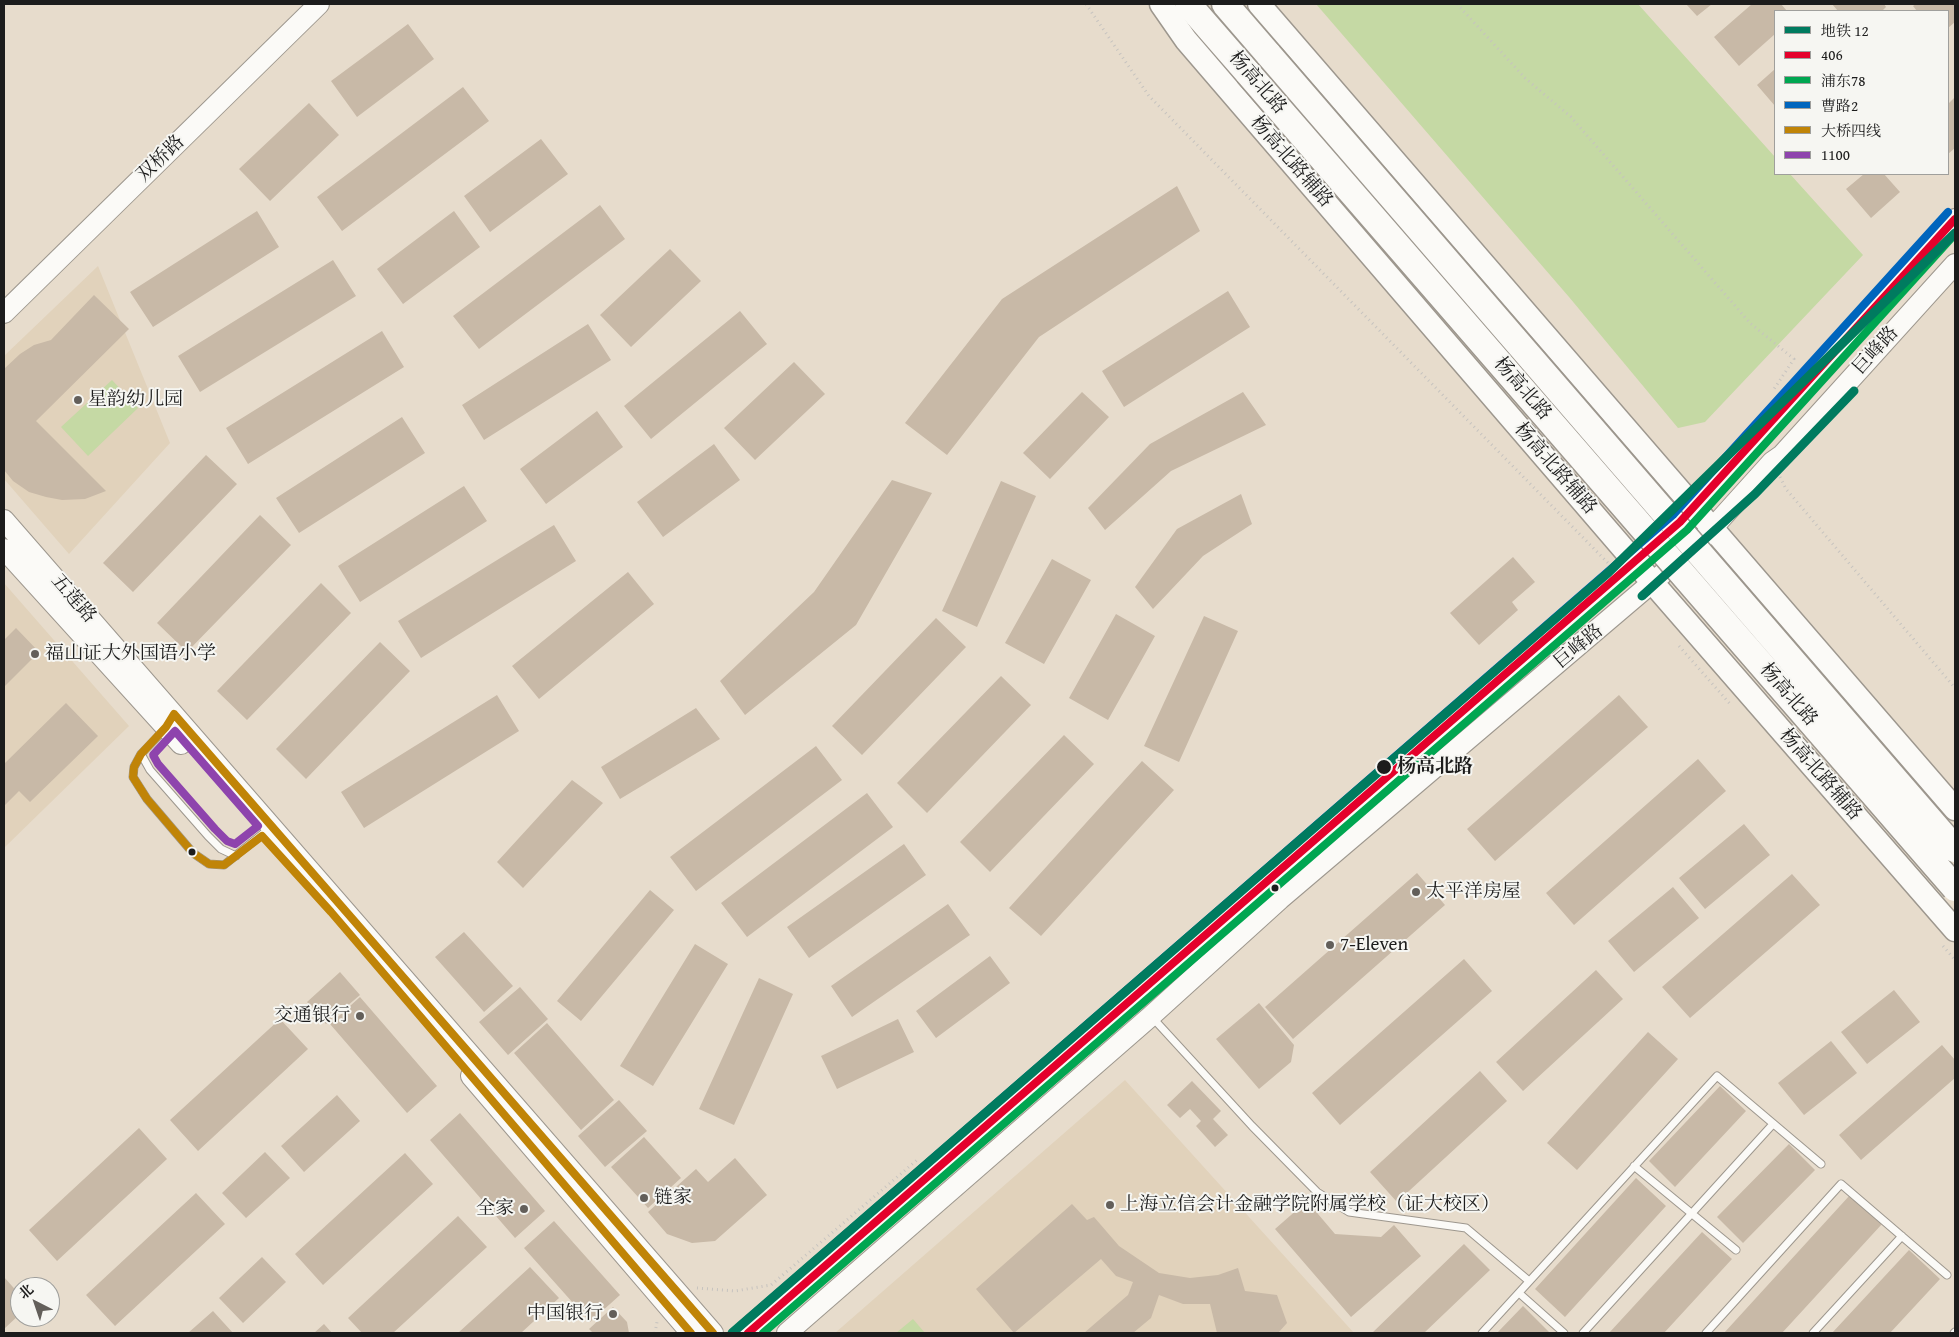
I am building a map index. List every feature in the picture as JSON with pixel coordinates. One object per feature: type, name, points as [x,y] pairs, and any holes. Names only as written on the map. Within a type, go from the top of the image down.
[{"type":"highway","name":"杨高北路","points":[[1188,4],[1955,888]]},
{"type":"highway","name":"杨高北路","points":[[1225,4],[1955,849]]},
{"type":"main road","name":"双桥路","points":[[4,313],[319,4]]},
{"type":"main road","name":"杨高北路辅路","points":[[1161,4],[1186,40],[1652,582],[1946,935]]},
{"type":"main road","points":[[1258,4],[1955,809]]},
{"type":"main road","name":"巨峰路","points":[[748,1333],[1680,522],[1955,219]]},
{"type":"main road","name":"巨峰路","points":[[787,1333],[1151,1016],[1280,899],[1619,613],[1713,530],[1772,462],[1782,455],[1955,264]]},
{"type":"main road","name":"五莲路","points":[[4,520],[170,721],[713,1333]]},
{"type":"main road","name":"五莲路","points":[[4,549],[170,721]]},
{"type":"main road","name":"五莲路","points":[[267,831],[330,912],[690,1333]]},
{"type":"lane","points":[[170,721],[141,754],[134,767],[133,777],[147,799],[193,853],[210,864],[224,865],[267,831]]},
{"type":"lane","points":[[141,754],[150,770],[208,836],[221,849],[236,856]]},
{"type":"lane","points":[[1151,1016],[1252,1126],[1317,1192],[1349,1212],[1466,1228],[1529,1281]]},
{"type":"lane","points":[[1482,1333],[1717,1076],[1820,1164]]},
{"type":"lane","points":[[1583,1333],[1773,1124]]},
{"type":"lane","points":[[1634,1166],[1736,1250]]},
{"type":"lane","points":[[1706,1333],[1841,1184],[1947,1275]]},
{"type":"lane","points":[[1813,1333],[1902,1236]]},
{"type":"lane","points":[[1519,1293],[1564,1333]]},
{"type":"path","points":[[1086,4],[1149,96],[1610,565],[1604,570]]},
{"type":"path","points":[[1457,4],[1525,78],[1571,118],[1750,323],[1794,359],[1770,395]]},
{"type":"path","points":[[1772,462],[1786,489],[1955,688]]},
{"type":"path","points":[[1678,644],[1734,708]]},
{"type":"path","points":[[1946,935],[1955,960]]},
{"type":"path","points":[[672,1286],[735,1291],[771,1285],[921,1156]]},
{"type":"shaded area","name":"星韵幼儿园","points":[[98,266],[170,443],[69,554],[4,479],[4,356]]},
{"type":"shaded area","name":"福山证大外国语小学","points":[[4,583],[129,726],[4,848]]},
{"type":"shaded area","name":"上海立信会计金融学院附属学校（证大校区）","points":[[1125,1080],[1354,1333],[835,1333]]},
{"type":"green space","points":[[1316,4],[1638,4],[1774,156],[1774,175],[1791,175],[1863,255],[1705,422],[1678,428],[1569,297]]},
{"type":"green space","points":[[112,380],[138,408],[88,456],[61,427]]},
{"type":"green space","points":[[913,1319],[925,1333],[896,1333]]},
{"type":"building","points":[[1686,4],[1712,4],[1697,16]]},
{"type":"building","points":[[1752,4],[1781,4],[1786,10],[1774,10],[1774,35],[1739,66],[1714,37]]},
{"type":"building","points":[[1832,4],[1884,4],[1886,7],[1883,10],[1837,10]]},
{"type":"building","points":[[1916,4],[1955,4],[1955,22],[1949,27],[1949,10],[1916,10],[1913,6]]},
{"type":"building","points":[[408,24],[434,59],[357,117],[331,81]]},
{"type":"building","points":[[1774,70],[1774,105],[1757,85]]},
{"type":"building","points":[[463,87],[489,121],[342,231],[317,197]]},
{"type":"building","points":[[1955,97],[1955,148],[1949,153],[1949,103]]},
{"type":"building","points":[[309,103],[339,135],[270,201],[239,169]]},
{"type":"building","points":[[541,139],[568,174],[490,232],[464,196]]},
{"type":"building","points":[[1863,175],[1885,175],[1900,192],[1871,218],[1846,189]]},
{"type":"building","points":[[1177,186],[1200,231],[1039,337],[947,455],[905,423],[1002,299]]},
{"type":"building","points":[[600,205],[625,239],[479,349],[453,316]]},
{"type":"building","points":[[257,211],[279,247],[153,327],[130,292]]},
{"type":"building","points":[[454,211],[480,247],[403,304],[377,269]]},
{"type":"building","points":[[670,249],[701,281],[631,347],[600,315]]},
{"type":"building","points":[[333,260],[356,296],[200,392],[178,356]]},
{"type":"building","points":[[1228,291],[1250,327],[1124,407],[1102,371]]},
{"type":"building","points":[[94,295],[129,329],[36,421],[106,491],[85,499],[62,500],[46,497],[29,492],[13,481],[4,470],[4,369],[20,354],[34,345],[51,340]]},
{"type":"building","points":[[740,311],[767,344],[651,439],[624,406]]},
{"type":"building","points":[[588,324],[611,360],[484,440],[462,405]]},
{"type":"building","points":[[382,331],[404,367],[248,464],[226,428]]},
{"type":"building","points":[[794,362],[825,394],[755,460],[724,428]]},
{"type":"building","points":[[1082,392],[1109,417],[1050,479],[1023,453]]},
{"type":"building","points":[[1243,392],[1266,425],[1171,471],[1105,530],[1088,508],[1150,444]]},
{"type":"building","points":[[597,411],[623,447],[546,504],[520,469]]},
{"type":"building","points":[[402,417],[425,453],[299,533],[276,498]]},
{"type":"building","points":[[714,444],[740,480],[663,537],[637,502]]},
{"type":"building","points":[[206,455],[237,484],[133,592],[103,563]]},
{"type":"building","points":[[892,480],[932,493],[856,625],[745,715],[720,681],[814,592]]},
{"type":"building","points":[[1001,481],[1036,496],[977,627],[942,611]]},
{"type":"building","points":[[464,486],[487,521],[360,602],[338,566]]},
{"type":"building","points":[[1241,494],[1252,524],[1203,556],[1153,609],[1135,587],[1177,529]]},
{"type":"building","points":[[260,515],[291,545],[187,652],[157,623]]},
{"type":"building","points":[[554,525],[576,561],[421,658],[398,621]]},
{"type":"building","points":[[1513,557],[1535,582],[1512,602],[1518,610],[1479,645],[1450,613]]},
{"type":"building","points":[[1052,559],[1091,580],[1044,664],[1005,643]]},
{"type":"building","points":[[628,572],[654,604],[539,699],[512,666]]},
{"type":"building","points":[[321,583],[351,613],[247,720],[217,691]]},
{"type":"building","points":[[1116,614],[1155,636],[1108,720],[1069,698]]},
{"type":"building","points":[[1204,616],[1238,631],[1179,762],[1144,746]]},
{"type":"building","points":[[936,618],[966,647],[862,755],[832,726]]},
{"type":"building","points":[[16,628],[39,652],[4,687],[4,640]]},
{"type":"building","points":[[380,642],[410,671],[306,779],[276,749]]},
{"type":"building","points":[[1001,676],[1031,705],[927,813],[897,783]]},
{"type":"building","points":[[497,695],[519,731],[364,828],[341,792]]},
{"type":"building","points":[[1619,695],[1648,727],[1495,861],[1467,829]]},
{"type":"building","points":[[66,703],[98,736],[30,802],[19,791],[4,806],[4,764]]},
{"type":"building","points":[[696,708],[720,739],[620,799],[601,767]]},
{"type":"building","points":[[1064,735],[1094,764],[990,872],[960,842]]},
{"type":"building","points":[[816,746],[842,780],[696,891],[670,857]]},
{"type":"building","points":[[1698,759],[1726,791],[1574,925],[1546,893]]},
{"type":"building","points":[[1142,761],[1174,790],[1041,936],[1009,908]]},
{"type":"building","points":[[572,780],[603,803],[523,888],[497,862]]},
{"type":"building","points":[[867,793],[893,827],[747,937],[721,903]]},
{"type":"building","points":[[1744,824],[1770,855],[1705,909],[1679,878]]},
{"type":"building","points":[[904,844],[926,875],[809,958],[787,927]]},
{"type":"building","points":[[1417,873],[1445,905],[1293,1039],[1265,1007]]},
{"type":"building","points":[[1792,874],[1820,905],[1690,1018],[1662,987]]},
{"type":"building","points":[[1673,887],[1699,918],[1634,972],[1608,941]]},
{"type":"building","points":[[650,890],[674,910],[581,1021],[557,1001]]},
{"type":"building","points":[[948,904],[970,935],[852,1017],[831,986]]},
{"type":"building","points":[[464,932],[513,986],[484,1012],[435,957]]},
{"type":"building","points":[[695,944],[728,964],[653,1086],[620,1066]]},
{"type":"building","points":[[990,956],[1010,983],[936,1038],[916,1011]]},
{"type":"building","points":[[1464,959],[1492,991],[1340,1125],[1312,1093]]},
{"type":"building","points":[[1596,970],[1623,999],[1523,1091],[1496,1062]]},
{"type":"building","points":[[340,972],[360,995],[326,1024],[307,1002]]},
{"type":"building","points":[[759,978],[793,994],[734,1125],[699,1109]]},
{"type":"building","points":[[520,987],[548,1019],[508,1055],[479,1022]]},
{"type":"building","points":[[1894,990],[1920,1022],[1867,1064],[1841,1032]]},
{"type":"building","points":[[360,997],[437,1086],[407,1113],[330,1024]]},
{"type":"building","points":[[1259,1003],[1294,1045],[1291,1062],[1259,1089],[1216,1039]]},
{"type":"building","points":[[280,1019],[308,1049],[198,1151],[170,1120]]},
{"type":"building","points":[[898,1019],[914,1052],[837,1089],[821,1056]]},
{"type":"building","points":[[547,1023],[614,1100],[581,1130],[514,1053]]},
{"type":"building","points":[[1648,1032],[1678,1059],[1577,1170],[1547,1143]]},
{"type":"building","points":[[1831,1041],[1857,1073],[1804,1115],[1778,1083]]},
{"type":"building","points":[[1942,1045],[1955,1060],[1955,1078],[1861,1160],[1839,1135]]},
{"type":"building","points":[[1480,1071],[1507,1101],[1397,1202],[1370,1172]]},
{"type":"building","points":[[1192,1081],[1221,1111],[1213,1119],[1228,1135],[1215,1147],[1196,1126],[1201,1121],[1190,1109],[1180,1118],[1167,1105]]},
{"type":"building","points":[[1720,1086],[1746,1111],[1675,1187],[1649,1161]]},
{"type":"building","points":[[337,1095],[360,1121],[304,1172],[281,1146]]},
{"type":"building","points":[[619,1100],[647,1131],[605,1167],[578,1136]]},
{"type":"building","points":[[460,1113],[545,1211],[515,1238],[430,1140]]},
{"type":"building","points":[[139,1128],[167,1159],[57,1261],[29,1230]]},
{"type":"building","points":[[644,1137],[681,1178],[648,1208],[611,1167]]},
{"type":"building","points":[[1789,1144],[1815,1170],[1743,1243],[1717,1217]]},
{"type":"building","points":[[265,1152],[290,1178],[246,1218],[222,1193]]},
{"type":"building","points":[[405,1153],[433,1184],[323,1285],[295,1254]]},
{"type":"building","points":[[735,1158],[767,1195],[715,1241],[692,1243],[667,1234],[648,1212],[696,1169],[708,1182]]},
{"type":"building","points":[[1636,1178],[1666,1206],[1565,1317],[1535,1289]]},
{"type":"building","points":[[196,1193],[225,1224],[115,1326],[86,1295]]},
{"type":"building","points":[[1850,1195],[1882,1224],[1782,1333],[1724,1333]]},
{"type":"building","points":[[1307,1201],[1335,1234],[1381,1237],[1394,1225],[1421,1256],[1351,1317],[1275,1229]]},
{"type":"building","points":[[1072,1204],[1087,1220],[1094,1217],[1119,1246],[1159,1273],[1190,1278],[1218,1275],[1238,1268],[1245,1291],[1277,1295],[1287,1323],[1278,1333],[1217,1333],[1210,1304],[1183,1304],[1159,1295],[1151,1318],[1133,1333],[1084,1333],[1128,1295],[1133,1282],[1116,1276],[1101,1259],[1014,1333],[976,1289]]},
{"type":"building","points":[[458,1216],[487,1247],[393,1333],[362,1333],[348,1318]]},
{"type":"building","points":[[554,1221],[620,1295],[590,1322],[524,1248]]},
{"type":"building","points":[[1702,1232],[1732,1259],[1664,1333],[1609,1333]]},
{"type":"building","points":[[1464,1244],[1490,1270],[1424,1333],[1372,1333]]},
{"type":"building","points":[[1909,1250],[1940,1279],[1890,1333],[1832,1333]]},
{"type":"building","points":[[262,1257],[286,1282],[243,1323],[219,1298]]},
{"type":"building","points":[[530,1267],[559,1298],[521,1333],[458,1333]]},
{"type":"building","points":[[4,1277],[10,1284],[10,1323],[4,1329]]},
{"type":"building","points":[[1523,1306],[1549,1332],[1497,1333]]},
{"type":"building","name":"中国银行","points":[[613,1307],[627,1322],[629,1333],[593,1333],[589,1329]]},
{"type":"building","points":[[213,1311],[233,1333],[188,1333]]},
{"type":"building","points":[[324,1324],[332,1333],[314,1333]]},
{"type":"metro line","name":"12","points":[[732,1333],[1609,572],[1955,233]]},
{"type":"metro line","name":"12","points":[[1642,596],[1755,494],[1854,391]]},
{"type":"transit line","name":"曹路2","points":[[741,1325],[1673,515],[1948,212]]},
{"type":"transit line","name":"406","points":[[748,1333],[1680,522],[1955,219]]},
{"type":"transit line","name":"浦东78","points":[[763,1333],[1687,530],[1955,234]]},
{"type":"transit line","name":"大桥四线","points":[[691,1333],[331,912],[262,836],[224,865],[209,864],[193,853],[147,799],[133,777],[134,767],[141,754],[166,727],[174,714],[713,1333]]},
{"type":"transit line","name":"1100","points":[[175,731],[258,826],[235,844],[227,841],[215,829],[158,764],[153,755],[175,731]]},
{"type":"place","name":"星韵幼儿园","points":[[78,400]]},
{"type":"place","name":"福山证大外国语小学","points":[[35,654]]},
{"type":"place","name":"杨高北路","points":[[1384,767]]},
{"type":"place","name":"太平洋房屋","points":[[1416,892]]},
{"type":"place","name":"7-Eleven","points":[[1330,945]]},
{"type":"place","name":"交通银行","points":[[360,1016]]},
{"type":"place","name":"链家","points":[[644,1198]]},
{"type":"place","name":"上海立信会计金融学院附属学校（证大校区）","points":[[1110,1205]]},
{"type":"place","name":"全家","points":[[524,1209]]},
{"type":"place","name":"中国银行","points":[[613,1314]]}]
